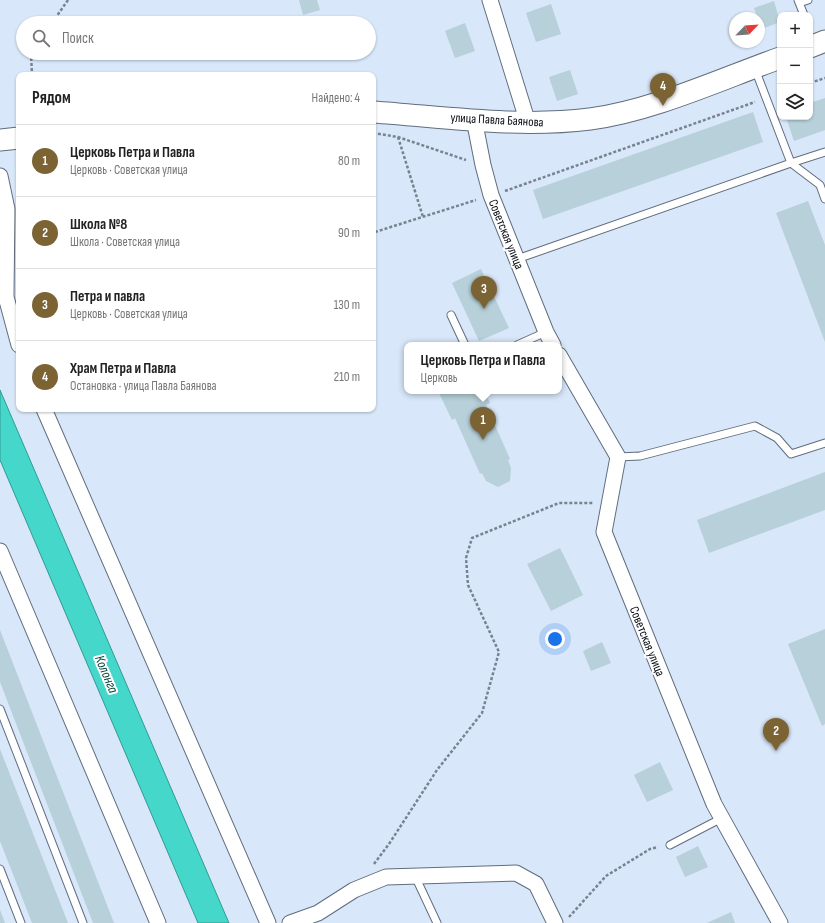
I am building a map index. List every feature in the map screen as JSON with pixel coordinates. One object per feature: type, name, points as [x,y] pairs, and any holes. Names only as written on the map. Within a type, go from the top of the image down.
[{"type":"main road","name":"улица Павла Баянова","points":[[376,112],[528,123],[591,119],[649,106],[777,59]]},
{"type":"main road","points":[[0,140],[16,138]]},
{"type":"street","points":[[490,0],[528,123]]},
{"type":"street","name":"Советская улица","points":[[474,119],[482,166],[491,196],[546,332],[552,342]]},
{"type":"street","points":[[0,176],[7,209],[6,297],[16,335]]},
{"type":"street","points":[[562,360],[618,457]]},
{"type":"street","points":[[45,412],[268,923]]},
{"type":"street","name":"Советская улица","points":[[618,457],[604,532],[714,804],[780,923]]},
{"type":"street","points":[[0,551],[158,923]]},
{"type":"street","points":[[290,923],[318,913],[354,890],[386,877],[516,873],[536,884],[560,921]]},
{"type":"lane","points":[[803,12],[799,2],[808,0]]},
{"type":"lane","points":[[754,67],[791,163],[820,185],[825,199]]},
{"type":"lane","points":[[517,259],[825,152]]},
{"type":"lane","points":[[451,315],[464,342]]},
{"type":"lane","points":[[524,342],[546,332]]},
{"type":"lane","points":[[618,457],[640,456],[755,426],[777,438],[791,454],[825,444]]},
{"type":"lane","points":[[0,709],[83,923]]},
{"type":"lane","points":[[670,845],[722,818]]},
{"type":"lane","points":[[0,869],[21,923]]},
{"type":"lane","points":[[415,876],[436,923]]},
{"type":"path","points":[[57,16],[68,0]]},
{"type":"path","points":[[31,60],[32,72]]},
{"type":"path","points":[[813,82],[825,78]]},
{"type":"path","points":[[376,232],[491,196],[766,98]]},
{"type":"path","points":[[376,133],[398,137],[482,166]]},
{"type":"path","points":[[398,137],[423,217]]},
{"type":"path","points":[[371,867],[389,844],[437,770],[482,713],[499,652],[468,585],[466,558],[472,538],[559,503],[610,504]]},
{"type":"path","points":[[560,921],[574,912],[606,876],[650,848],[670,845]]},
{"type":"water","name":"Колонга","points":[[0,390],[229,923],[198,923],[0,460]]},
{"type":"building","points":[[299,0],[317,0],[320,10],[303,15]]},
{"type":"building","points":[[774,1],[777,12],[777,23],[765,28],[765,12],[755,12],[754,8]]},
{"type":"building","points":[[551,4],[561,34],[536,42],[526,13]]},
{"type":"building","points":[[465,23],[475,51],[455,58],[445,31]]},
{"type":"building","points":[[570,70],[578,94],[557,101],[549,77]]},
{"type":"building","points":[[825,98],[825,130],[794,141],[787,120],[813,120],[813,102]]},
{"type":"building","points":[[753,112],[763,142],[543,219],[533,190]]},
{"type":"building","points":[[808,201],[825,245],[825,342],[776,213]]},
{"type":"building","points":[[481,269],[509,328],[479,341],[452,283]]},
{"type":"building","points":[[439,394],[486,394],[490,403],[486,405],[510,459],[508,460],[511,468],[510,481],[498,487],[486,481],[482,473],[480,474],[455,418],[452,420]]},
{"type":"building","points":[[825,472],[825,510],[709,553],[697,520]]},
{"type":"building","points":[[560,548],[583,595],[551,611],[527,564]]},
{"type":"building","points":[[825,629],[825,724],[822,726],[788,644]]},
{"type":"building","points":[[0,630],[114,923],[93,923],[0,682]]},
{"type":"building","points":[[602,642],[611,663],[591,671],[583,651]]},
{"type":"building","points":[[0,749],[68,923],[32,923],[0,841]]},
{"type":"building","points":[[660,762],[673,790],[647,802],[634,775]]},
{"type":"building","points":[[698,846],[708,867],[685,877],[676,857]]},
{"type":"building","points":[[0,910],[5,923],[0,923]]},
{"type":"building","points":[[731,912],[735,923],[707,923]]},
{"type":"place","name":"Храм Петра и Павла","points":[[663,106]]},
{"type":"place","name":"Петра и павла","points":[[484,309]]},
{"type":"place","name":"Церковь Петра и Павла","points":[[483,440]]},
{"type":"place","name":"Школа №8","points":[[776,751]]}]
